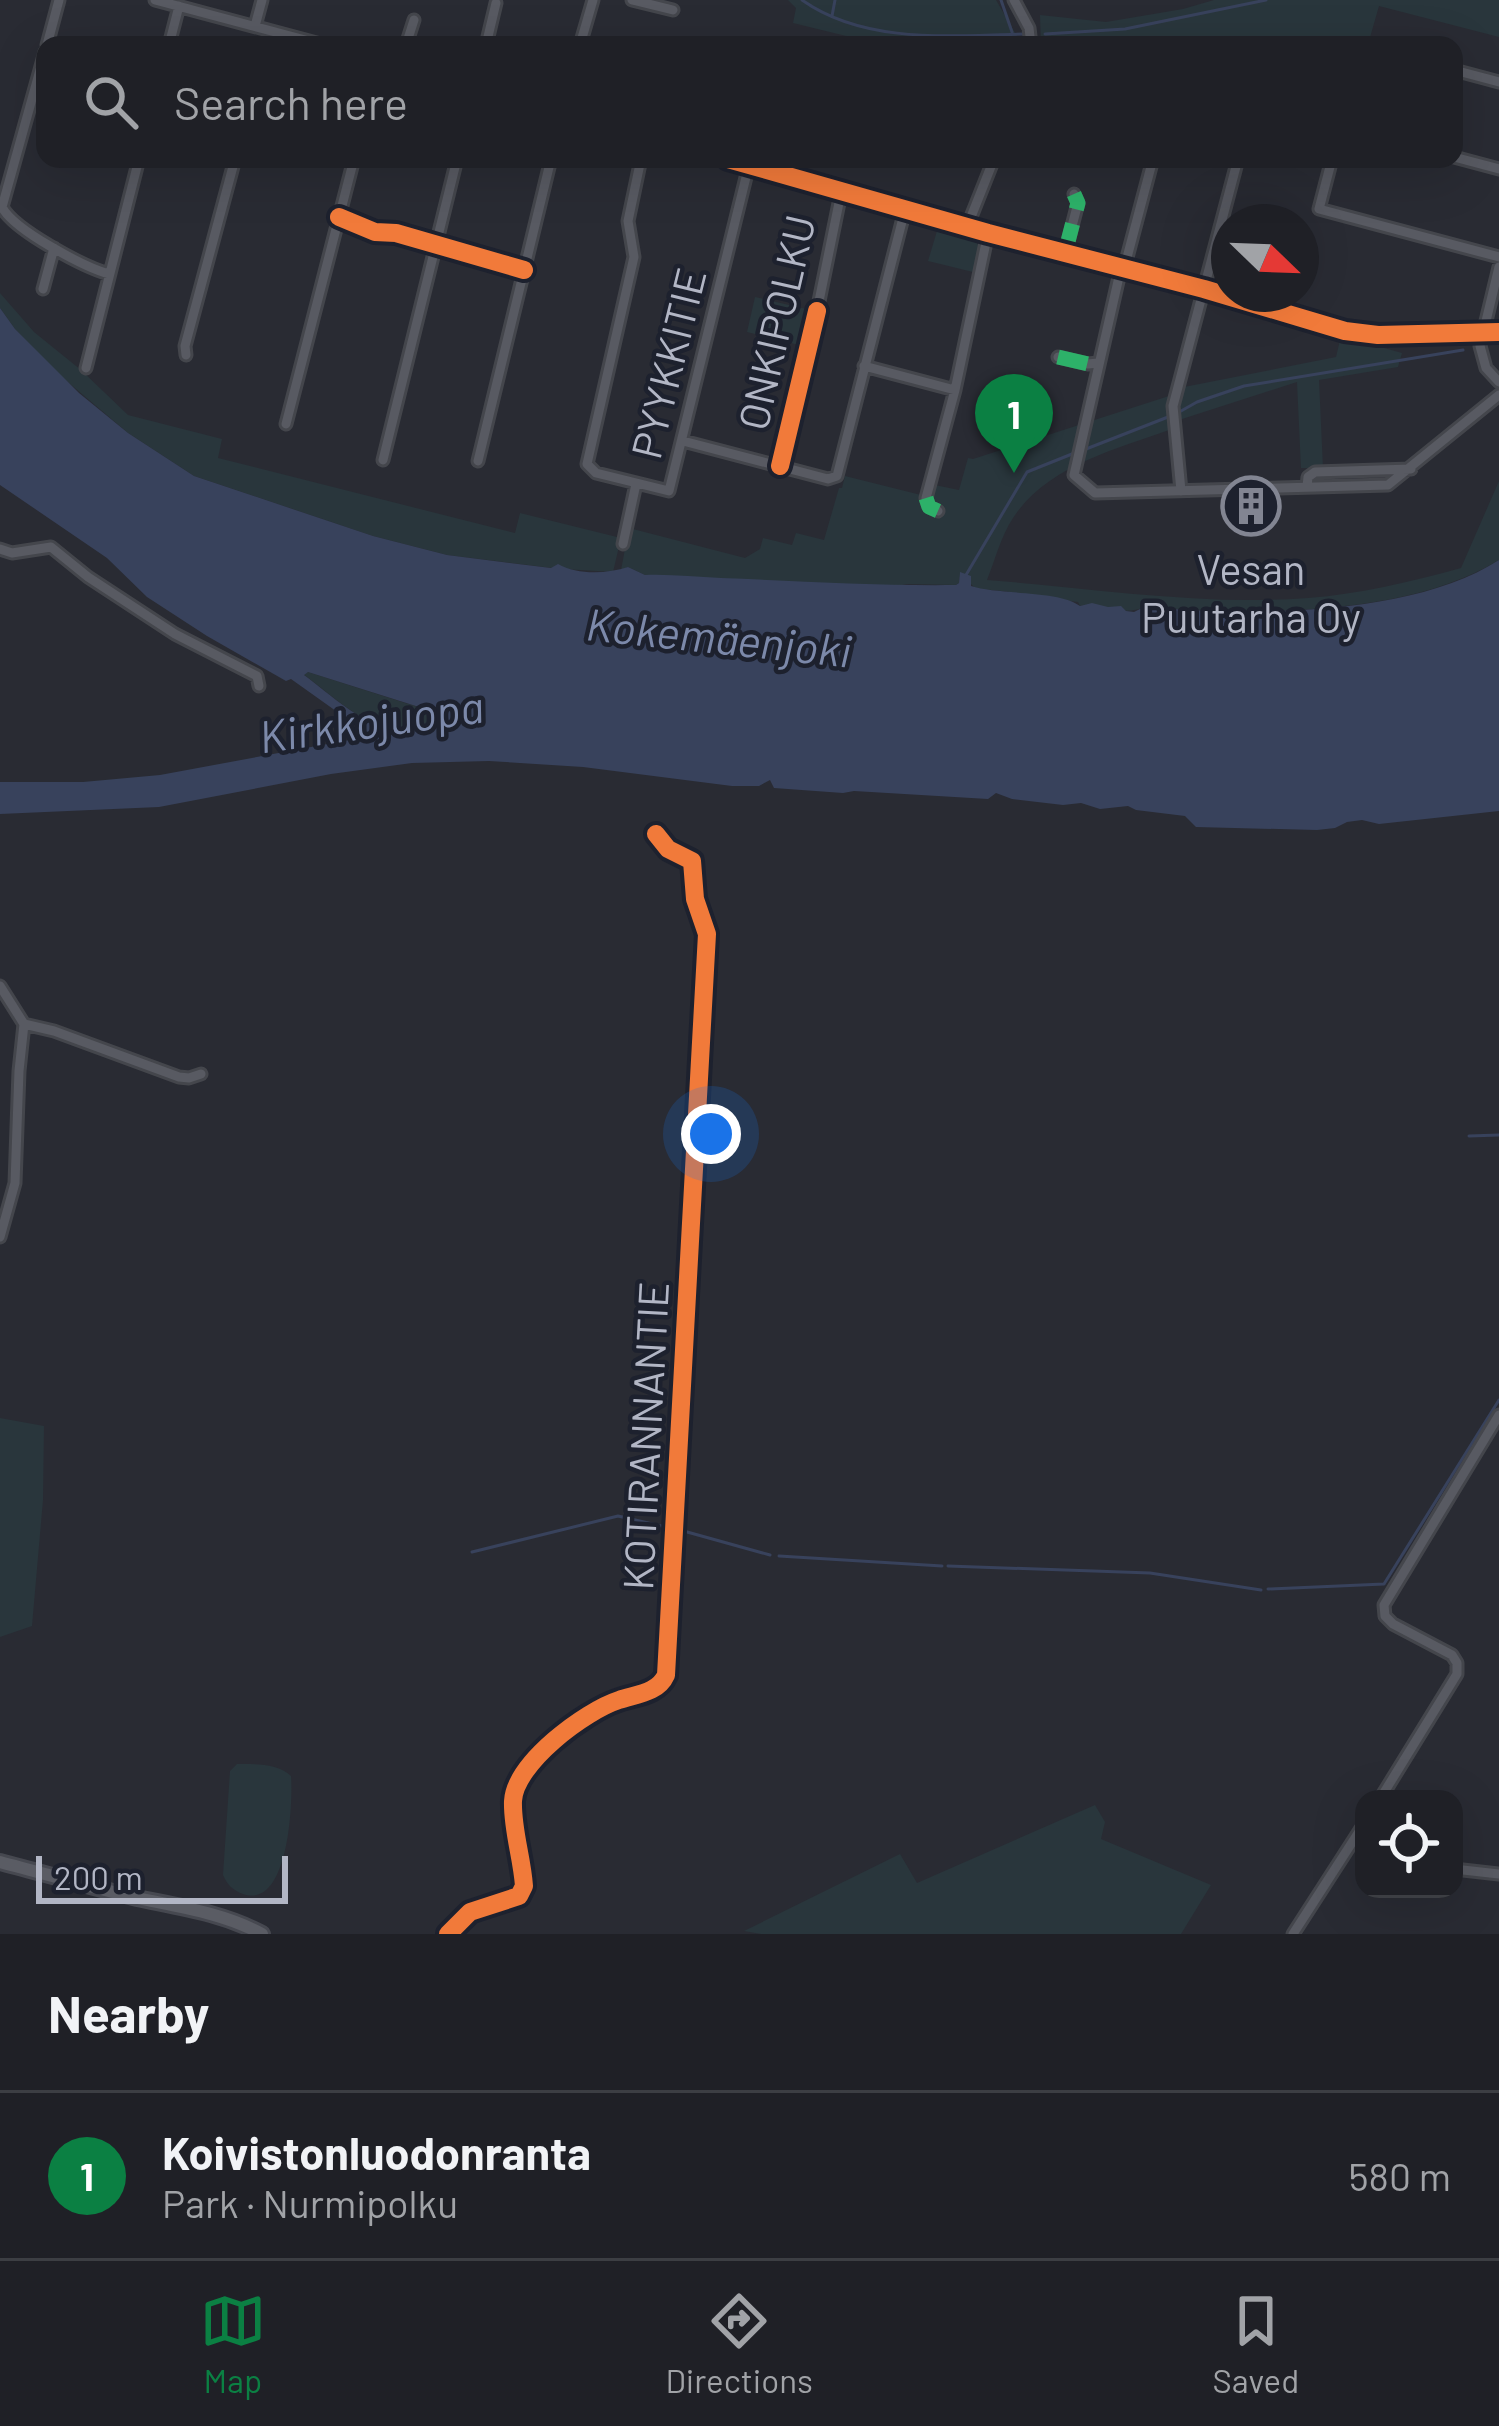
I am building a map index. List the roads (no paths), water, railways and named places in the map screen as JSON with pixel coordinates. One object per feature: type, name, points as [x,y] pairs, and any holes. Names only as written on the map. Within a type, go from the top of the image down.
[{"type":"main road","points":[[0,1862],[184,1906],[262,1934]]},
{"type":"street","points":[[49,36],[59,0]]},
{"type":"street","points":[[155,0],[292,36]]},
{"type":"street","points":[[254,26],[262,0]]},
{"type":"street","points":[[583,36],[593,0]]},
{"type":"street","points":[[632,0],[673,10]]},
{"type":"street","points":[[1014,0],[1030,36]]},
{"type":"street","points":[[488,36],[496,3]]},
{"type":"street","points":[[171,36],[179,6]]},
{"type":"street","points":[[409,36],[413,20]]},
{"type":"street","points":[[266,36],[267,29]]},
{"type":"street","points":[[1463,72],[1499,82]]},
{"type":"street","points":[[36,84],[2,207],[8,218],[54,248],[109,274]]},
{"type":"street","points":[[1463,159],[1499,169]]},
{"type":"street","points":[[86,368],[137,168]]},
{"type":"street","points":[[186,355],[233,168]]},
{"type":"street","points":[[286,424],[352,168]]},
{"type":"street","points":[[383,460],[455,168]]},
{"type":"street","points":[[478,461],[548,168]]},
{"type":"street","name":"PYYKKITIE","points":[[639,168],[628,221],[634,257],[587,464],[596,472],[669,491],[748,168]]},
{"type":"street","points":[[759,168],[1345,331],[1499,332]]},
{"type":"street","points":[[967,227],[990,168]]},
{"type":"street","points":[[1151,168],[1098,363],[1074,475],[1095,493],[1388,485],[1499,395]]},
{"type":"street","points":[[1181,490],[1173,406],[1236,168]]},
{"type":"street","points":[[1330,168],[1319,209],[1499,257]]},
{"type":"street","name":"ONKIPOLKU","points":[[817,311],[841,193]]},
{"type":"street","points":[[1065,254],[1078,203],[1075,194]]},
{"type":"street","points":[[682,441],[828,479],[837,476],[905,210]]},
{"type":"street","points":[[938,512],[926,498],[955,390],[988,233]]},
{"type":"street","points":[[44,289],[54,248]]},
{"type":"street","points":[[1499,267],[1481,334],[1481,357],[1499,382]]},
{"type":"street","points":[[1058,357],[1098,363]]},
{"type":"street","points":[[864,366],[955,390]]},
{"type":"street","points":[[1307,487],[1308,477],[1315,472],[1411,469]]},
{"type":"street","points":[[623,544],[636,484]]},
{"type":"street","points":[[0,549],[12,553],[50,547],[176,634],[257,676],[259,686]]},
{"type":"street","name":"KOTIRANNANTIE","points":[[448,1934],[470,1912],[519,1896],[524,1886],[513,1798],[517,1778],[561,1735],[611,1702],[656,1688],[666,1675],[707,934],[695,899],[692,861],[668,849],[656,834]]},
{"type":"street","points":[[0,986],[24,1024],[15,1183],[0,1237]]},
{"type":"street","points":[[24,1024],[179,1077],[201,1074]]},
{"type":"street","points":[[1386,1790],[1457,1674],[1457,1664],[1452,1655],[1393,1624],[1385,1616],[1384,1605],[1499,1414]]},
{"type":"street","points":[[1293,1934],[1355,1838]]},
{"type":"street","points":[[1463,1870],[1499,1874]]},
{"type":"water","name":"Kokemäenjoki","points":[[0,308],[79,393],[128,433],[194,476],[373,536],[447,555],[551,568],[558,564],[583,572],[628,567],[645,575],[868,584],[956,585],[960,572],[971,576],[971,586],[983,589],[1058,597],[1080,606],[1121,606],[1134,612],[1144,607],[1278,611],[1375,602],[1463,579],[1499,560],[1499,811],[1379,824],[1362,820],[1317,830],[1196,827],[1185,816],[1128,806],[1100,809],[996,793],[988,799],[843,793],[774,788],[770,780],[759,786],[732,786],[583,767],[489,761],[412,763],[331,774],[159,807],[0,814],[0,782],[83,782],[160,775],[349,740],[361,733],[291,679],[286,681],[147,597],[107,558],[0,485]],"holes":[[[308,672],[419,707],[431,719],[416,728],[382,727],[348,709],[304,675]]]},
{"type":"waterway","points":[[802,0],[826,14],[880,31],[937,36],[1023,34]]},
{"type":"waterway","points":[[832,16],[835,0]]},
{"type":"waterway","points":[[1001,0],[1012,32]]},
{"type":"waterway","points":[[1045,34],[1125,29],[1266,0]]},
{"type":"waterway","points":[[1181,411],[1244,386],[1463,350]]},
{"type":"waterway","points":[[1086,449],[1168,417]]},
{"type":"waterway","points":[[966,575],[1027,472],[1072,454]]},
{"type":"waterway","points":[[1469,1136],[1499,1135]]},
{"type":"waterway","points":[[1268,1589],[1384,1584],[1499,1400]]},
{"type":"waterway","points":[[472,1552],[618,1516],[670,1528]]},
{"type":"waterway","points":[[680,1530],[770,1555]]},
{"type":"waterway","points":[[779,1556],[942,1566]]},
{"type":"waterway","points":[[948,1566],[1150,1573],[1261,1590]]},
{"type":"place","name":"Koivistonluodonranta","points":[[1014,473]]},
{"type":"place","name":"Vesan Puutarha Oy","points":[[1251,506]]},
{"type":"water label","name":"Kirkkojuopa","points":[[371,720]]}]
